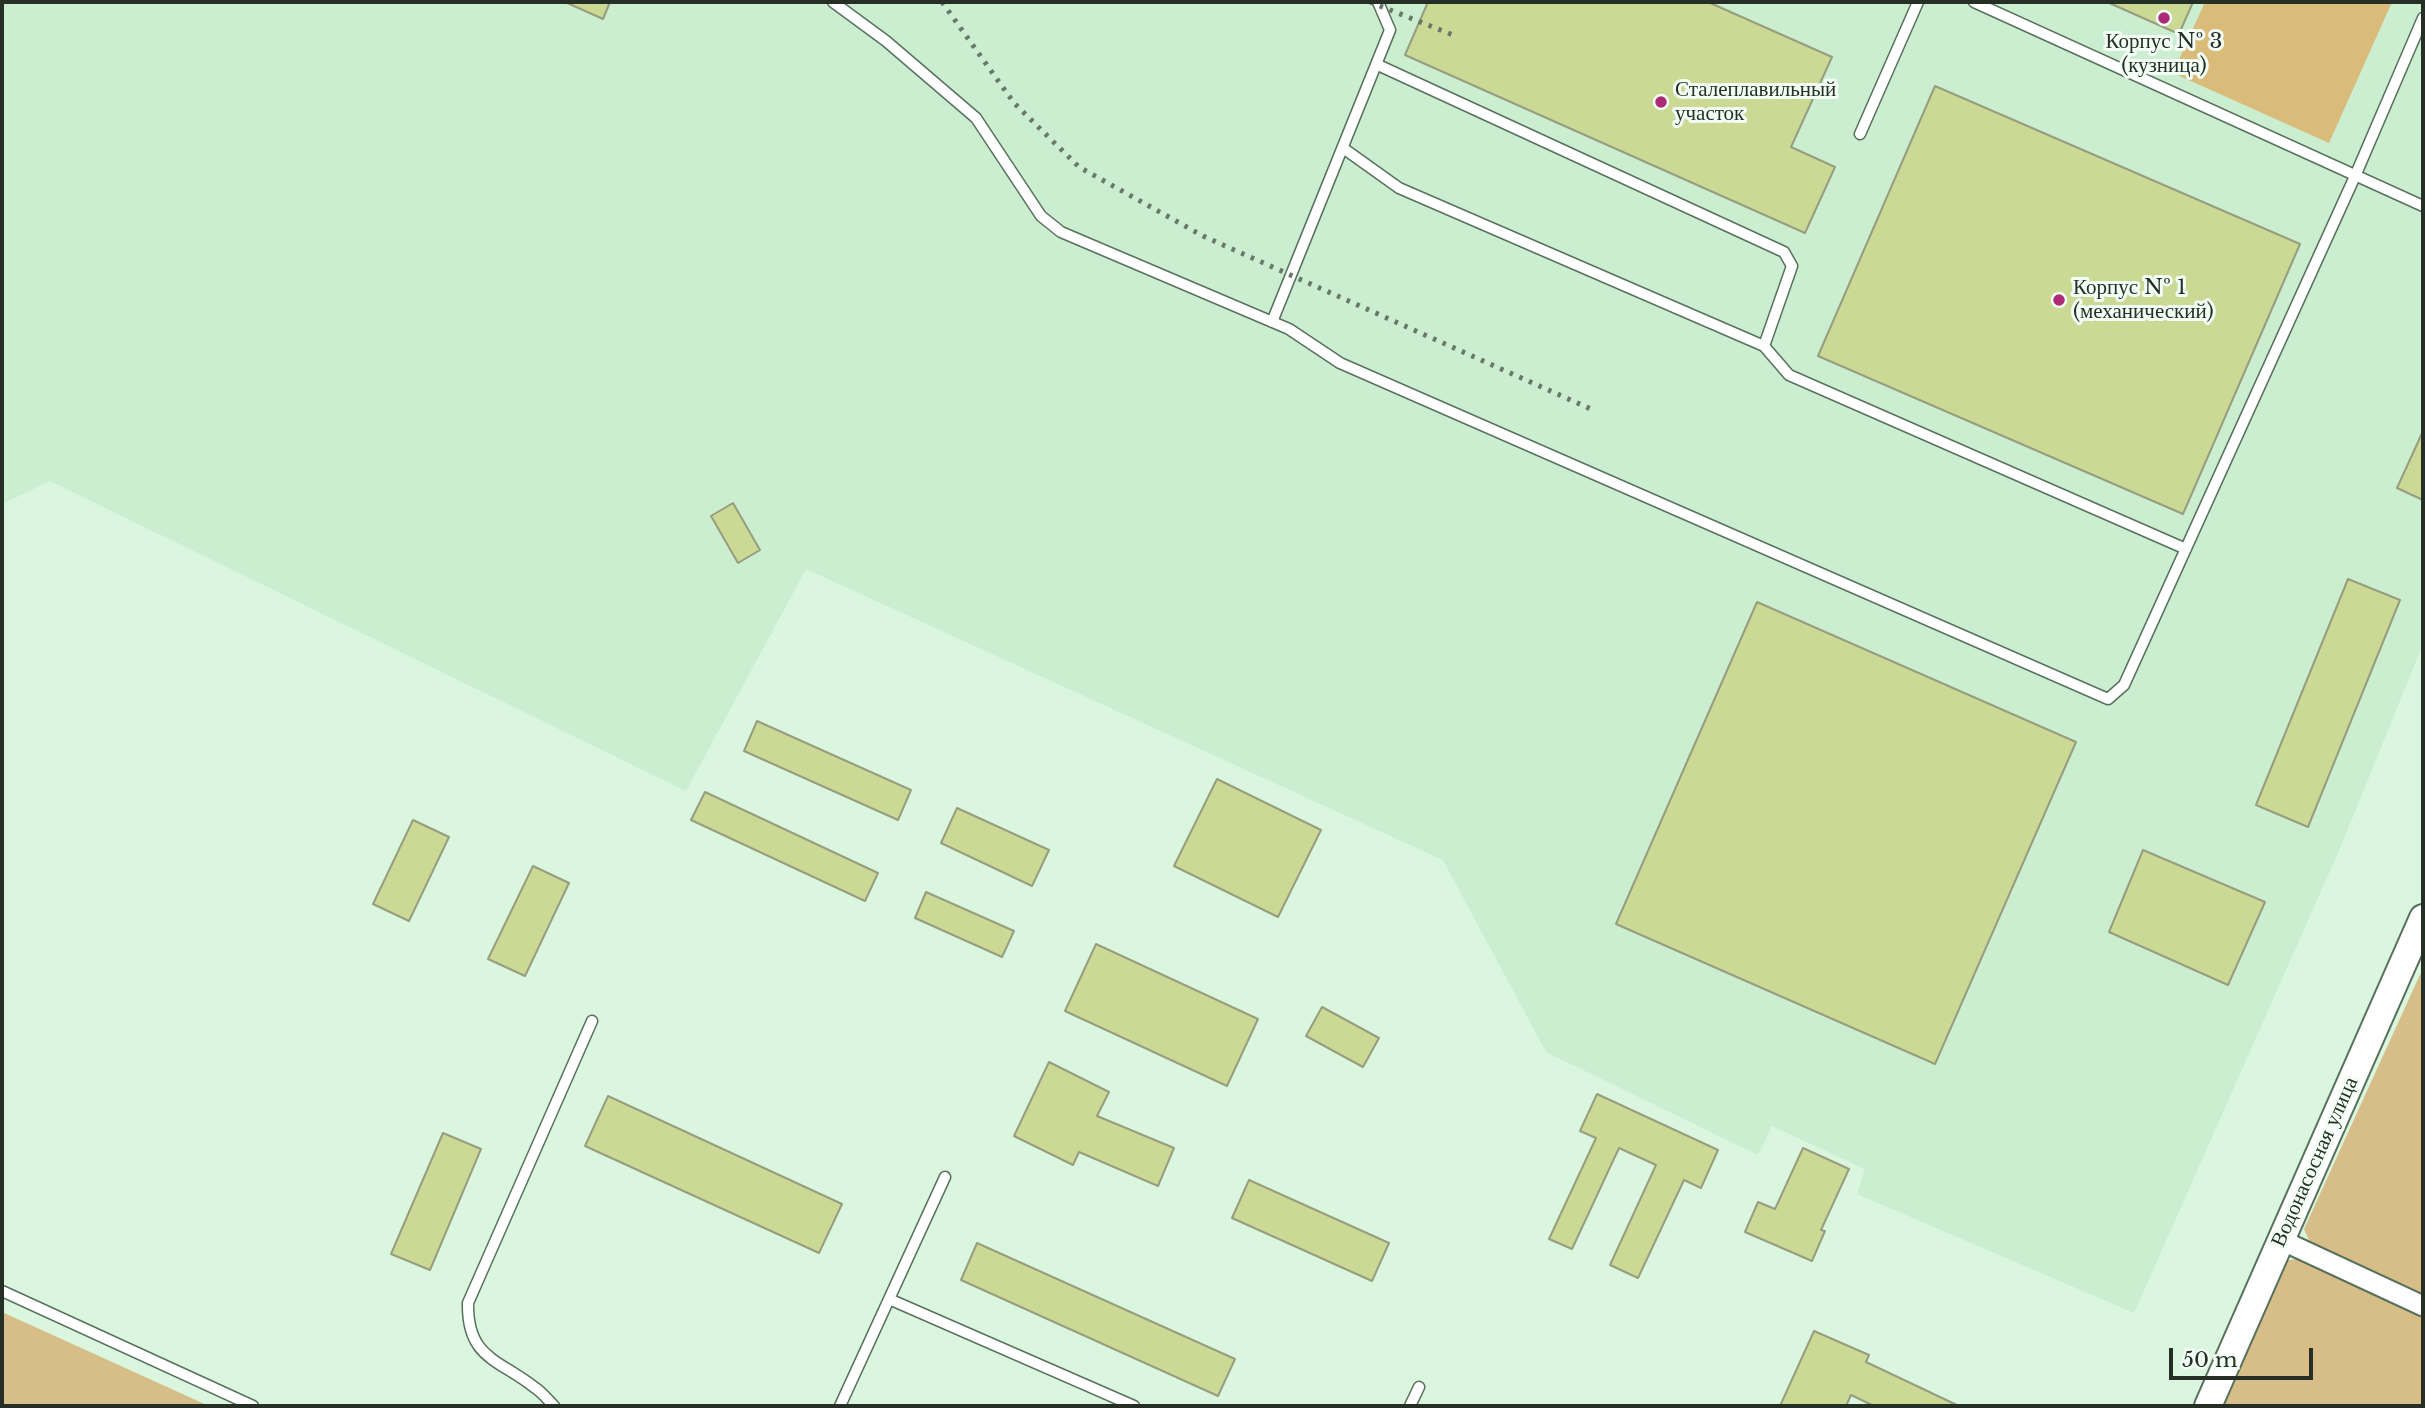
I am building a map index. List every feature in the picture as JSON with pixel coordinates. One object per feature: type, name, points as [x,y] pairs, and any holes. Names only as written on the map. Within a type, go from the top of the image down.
[{"type":"street","name":"Водонасосная улица","points":[[2207,1406],[2423,918]]},
{"type":"street","points":[[2281,1240],[2423,1306]]},
{"type":"lane","points":[[833,2],[886,41],[976,118],[1041,216],[1060,232],[1272,322],[1301,336],[1340,363],[2108,699],[2124,685],[2356,174],[2423,18]]},
{"type":"lane","points":[[1272,322],[1390,30],[1378,2]]},
{"type":"lane","points":[[1860,134],[1918,2]]},
{"type":"lane","points":[[1974,2],[2423,206]]},
{"type":"lane","points":[[1378,65],[1784,252],[1792,266],[1764,346]]},
{"type":"lane","points":[[1343,148],[1399,188],[1764,346],[1789,375],[2186,549]]},
{"type":"lane","points":[[554,1406],[534,1387],[493,1363],[478,1347],[467,1326],[468,1303],[592,1021]]},
{"type":"lane","points":[[840,1406],[945,1177]]},
{"type":"lane","points":[[2,1291],[254,1406]]},
{"type":"lane","points":[[889,1299],[1134,1406]]},
{"type":"lane","points":[[1410,1406],[1419,1387]]},
{"type":"shaded area","points":[[2,2],[2423,2],[2423,644],[2341,846],[2134,1313],[1857,1194],[1865,1169],[1772,1126],[1758,1155],[1546,1052],[1443,860],[806,569],[686,791],[50,481],[2,504]]},
{"type":"shaded area","points":[[2205,2],[2392,2],[2329,143],[2173,73]]},
{"type":"shaded area","points":[[2423,968],[2423,1296],[2311,1245],[2304,1229]]},
{"type":"shaded area","points":[[2302,1258],[2423,1315],[2423,1406],[2218,1406],[2284,1261]]},
{"type":"shaded area","points":[[2,1312],[209,1406],[2,1406]]},
{"type":"building","points":[[565,2],[610,2],[603,19]]},
{"type":"building","name":"Сталеплавильный участок","points":[[1428,2],[1708,2],[1832,57],[1791,147],[1835,167],[1805,233],[1405,55]]},
{"type":"building","name":"Корпус № 3 (кузница)","points":[[2107,2],[2193,2],[2179,34]]},
{"type":"building","name":"Корпус № 1 (механический)","points":[[1935,86],[2300,244],[2183,514],[1818,356]]},
{"type":"building","points":[[2423,431],[2423,500],[2397,488]]},
{"type":"building","points":[[733,503],[760,550],[738,563],[711,516]]},
{"type":"building","points":[[2348,579],[2400,600],[2308,827],[2256,805]]},
{"type":"building","points":[[1757,602],[2076,742],[1935,1064],[1616,924]]},
{"type":"building","points":[[757,721],[911,790],[898,820],[744,751]]},
{"type":"building","points":[[1217,779],[1321,830],[1278,917],[1174,866]]},
{"type":"building","points":[[705,792],[878,873],[865,901],[691,820]]},
{"type":"building","points":[[957,808],[1049,850],[1032,886],[941,843]]},
{"type":"building","points":[[413,820],[449,837],[409,921],[373,904]]},
{"type":"building","points":[[2143,850],[2265,902],[2228,985],[2109,932]]},
{"type":"building","points":[[533,866],[569,883],[525,976],[488,959]]},
{"type":"building","points":[[926,892],[1014,931],[1002,957],[915,918]]},
{"type":"building","points":[[1096,944],[1258,1019],[1227,1086],[1065,1011]]},
{"type":"building","points":[[1322,1007],[1379,1038],[1363,1067],[1306,1036]]},
{"type":"building","points":[[1049,1062],[1109,1092],[1097,1116],[1174,1148],[1158,1186],[1079,1152],[1073,1165],[1014,1136]]},
{"type":"building","points":[[1597,1094],[1718,1150],[1701,1188],[1684,1180],[1638,1278],[1610,1265],[1656,1165],[1619,1148],[1572,1249],[1549,1239],[1596,1138],[1580,1131]]},
{"type":"building","points":[[608,1096],[842,1204],[819,1253],[585,1146]]},
{"type":"building","points":[[443,1133],[481,1149],[430,1270],[391,1254]]},
{"type":"building","points":[[1803,1148],[1849,1169],[1821,1230],[1825,1231],[1812,1261],[1745,1232],[1758,1202],[1775,1209]]},
{"type":"building","points":[[1249,1180],[1389,1243],[1372,1281],[1232,1218]]},
{"type":"building","points":[[977,1243],[1235,1359],[1218,1396],[961,1280]]},
{"type":"building","points":[[1814,1331],[1869,1355],[1866,1362],[1959,1406],[1874,1406],[1851,1395],[1846,1406],[1780,1406]]},
{"type":"railway","points":[[942,2],[1014,103],[1079,167],[1203,236],[1591,409]]},
{"type":"railway","points":[[1370,2],[1453,35]]},
{"type":"place","name":"Корпус № 3 (кузница)","points":[[2164,18]]},
{"type":"place","name":"Сталеплавильный участок","points":[[1661,102]]},
{"type":"place","name":"Корпус № 1 (механический)","points":[[2059,300]]}]
